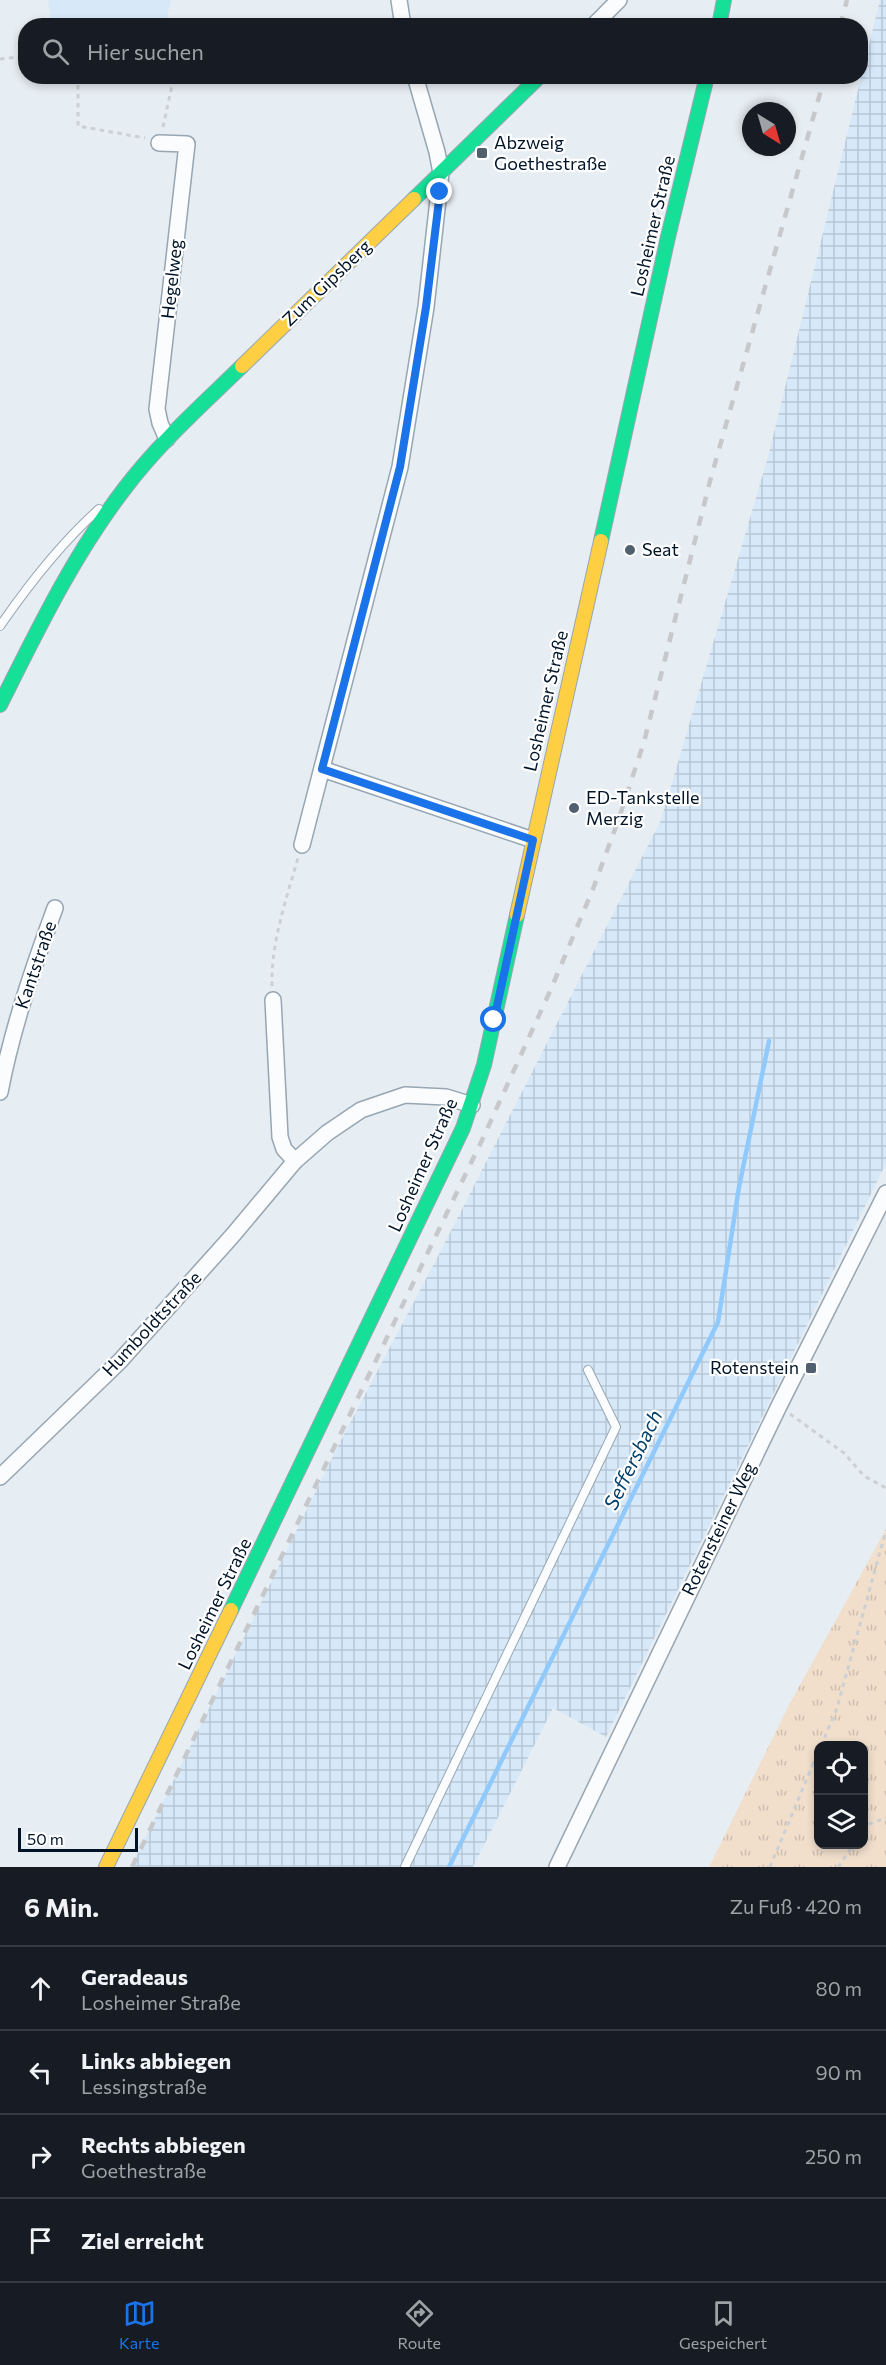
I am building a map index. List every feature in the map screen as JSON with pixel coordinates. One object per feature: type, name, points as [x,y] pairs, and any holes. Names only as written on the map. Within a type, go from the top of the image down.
[{"type":"main road","points":[[720,18],[724,0]]},
{"type":"main road","name":"Zum Gipsberg","points":[[0,705],[61,588],[120,494],[167,439],[532,84]]},
{"type":"main road","name":"Losheimer Straße","points":[[106,1867],[265,1543],[463,1128],[471,1105],[494,1020],[705,84]]},
{"type":"street","points":[[399,0],[402,18]]},
{"type":"street","points":[[601,18],[619,0]]},
{"type":"street","points":[[302,845],[400,467],[426,307],[441,173],[438,152],[417,84]]},
{"type":"street","name":"Hegelweg","points":[[159,143],[187,144],[158,409],[160,423],[167,439]]},
{"type":"street","points":[[322,769],[533,840]]},
{"type":"street","name":"Kantstraße","points":[[0,1092],[6,1060],[24,997],[55,908]]},
{"type":"street","points":[[273,1000],[280,1137],[284,1149],[295,1161]]},
{"type":"street","name":"Humboldtstraße","points":[[0,1476],[120,1360],[233,1235],[295,1161],[327,1133],[361,1110],[405,1095],[446,1097],[471,1105]]},
{"type":"street","name":"Rotensteiner Weg","points":[[556,1867],[779,1406],[886,1192]]},
{"type":"lane","name":"Zum Gipsberg","points":[[0,626],[69,538],[98,510],[120,494]]},
{"type":"lane","points":[[405,1867],[616,1427],[588,1370]]},
{"type":"path","points":[[0,59],[18,57]]},
{"type":"path","points":[[78,84],[78,126],[144,137]]},
{"type":"path","points":[[159,143],[172,84]]},
{"type":"path","points":[[273,1000],[272,969],[277,932],[302,845]]},
{"type":"path","points":[[779,1406],[844,1453],[864,1476],[886,1488]]},
{"type":"path","points":[[823,1741],[837,1708],[886,1530]]},
{"type":"path","points":[[770,1867],[814,1764]]},
{"type":"path","points":[[868,1826],[886,1818]]},
{"type":"path","points":[[838,1867],[851,1849]]},
{"type":"shaded area","points":[[48,0],[171,0],[167,18],[50,18]]},
{"type":"shaded area","points":[[880,0],[886,0],[886,1163],[606,1737],[553,1708],[473,1867],[131,1867],[338,1446],[661,820],[768,457],[859,84],[868,84],[868,49]]},
{"type":"green space","points":[[886,1529],[886,1867],[709,1867],[789,1705]]},
{"type":"waterway","name":"Seffersbach","points":[[449,1867],[718,1322],[739,1187],[769,1041]]},
{"type":"railway","points":[[842,18],[847,0]]},
{"type":"railway","points":[[132,1867],[483,1138],[551,989],[593,889],[644,742],[710,481],[823,84]]},
{"type":"traffic: fast","points":[[721,18],[724,0]]},
{"type":"traffic: fast","points":[[414,199],[532,84]]},
{"type":"traffic: fast","points":[[601,541],[668,237],[705,84]]},
{"type":"traffic: fast","points":[[0,705],[57,594],[107,513],[152,455],[242,366]]},
{"type":"traffic: fast","points":[[231,1610],[463,1128],[484,1065],[517,915]]},
{"type":"traffic: slow","points":[[242,366],[414,199]]},
{"type":"traffic: slow","points":[[517,915],[601,541]]},
{"type":"traffic: slow","points":[[106,1867],[231,1610]]},
{"type":"place","name":"Abzweig Goethestraße","points":[[482,153]]},
{"type":"place","name":"Seat","points":[[630,550]]},
{"type":"place","name":"ED-Tankstelle Merzig","points":[[574,808]]},
{"type":"place","name":"Rotenstein","points":[[811,1368]]},
{"type":"route","points":[[440,192],[426,307],[400,467],[322,769],[533,840],[494,1020]]}]
